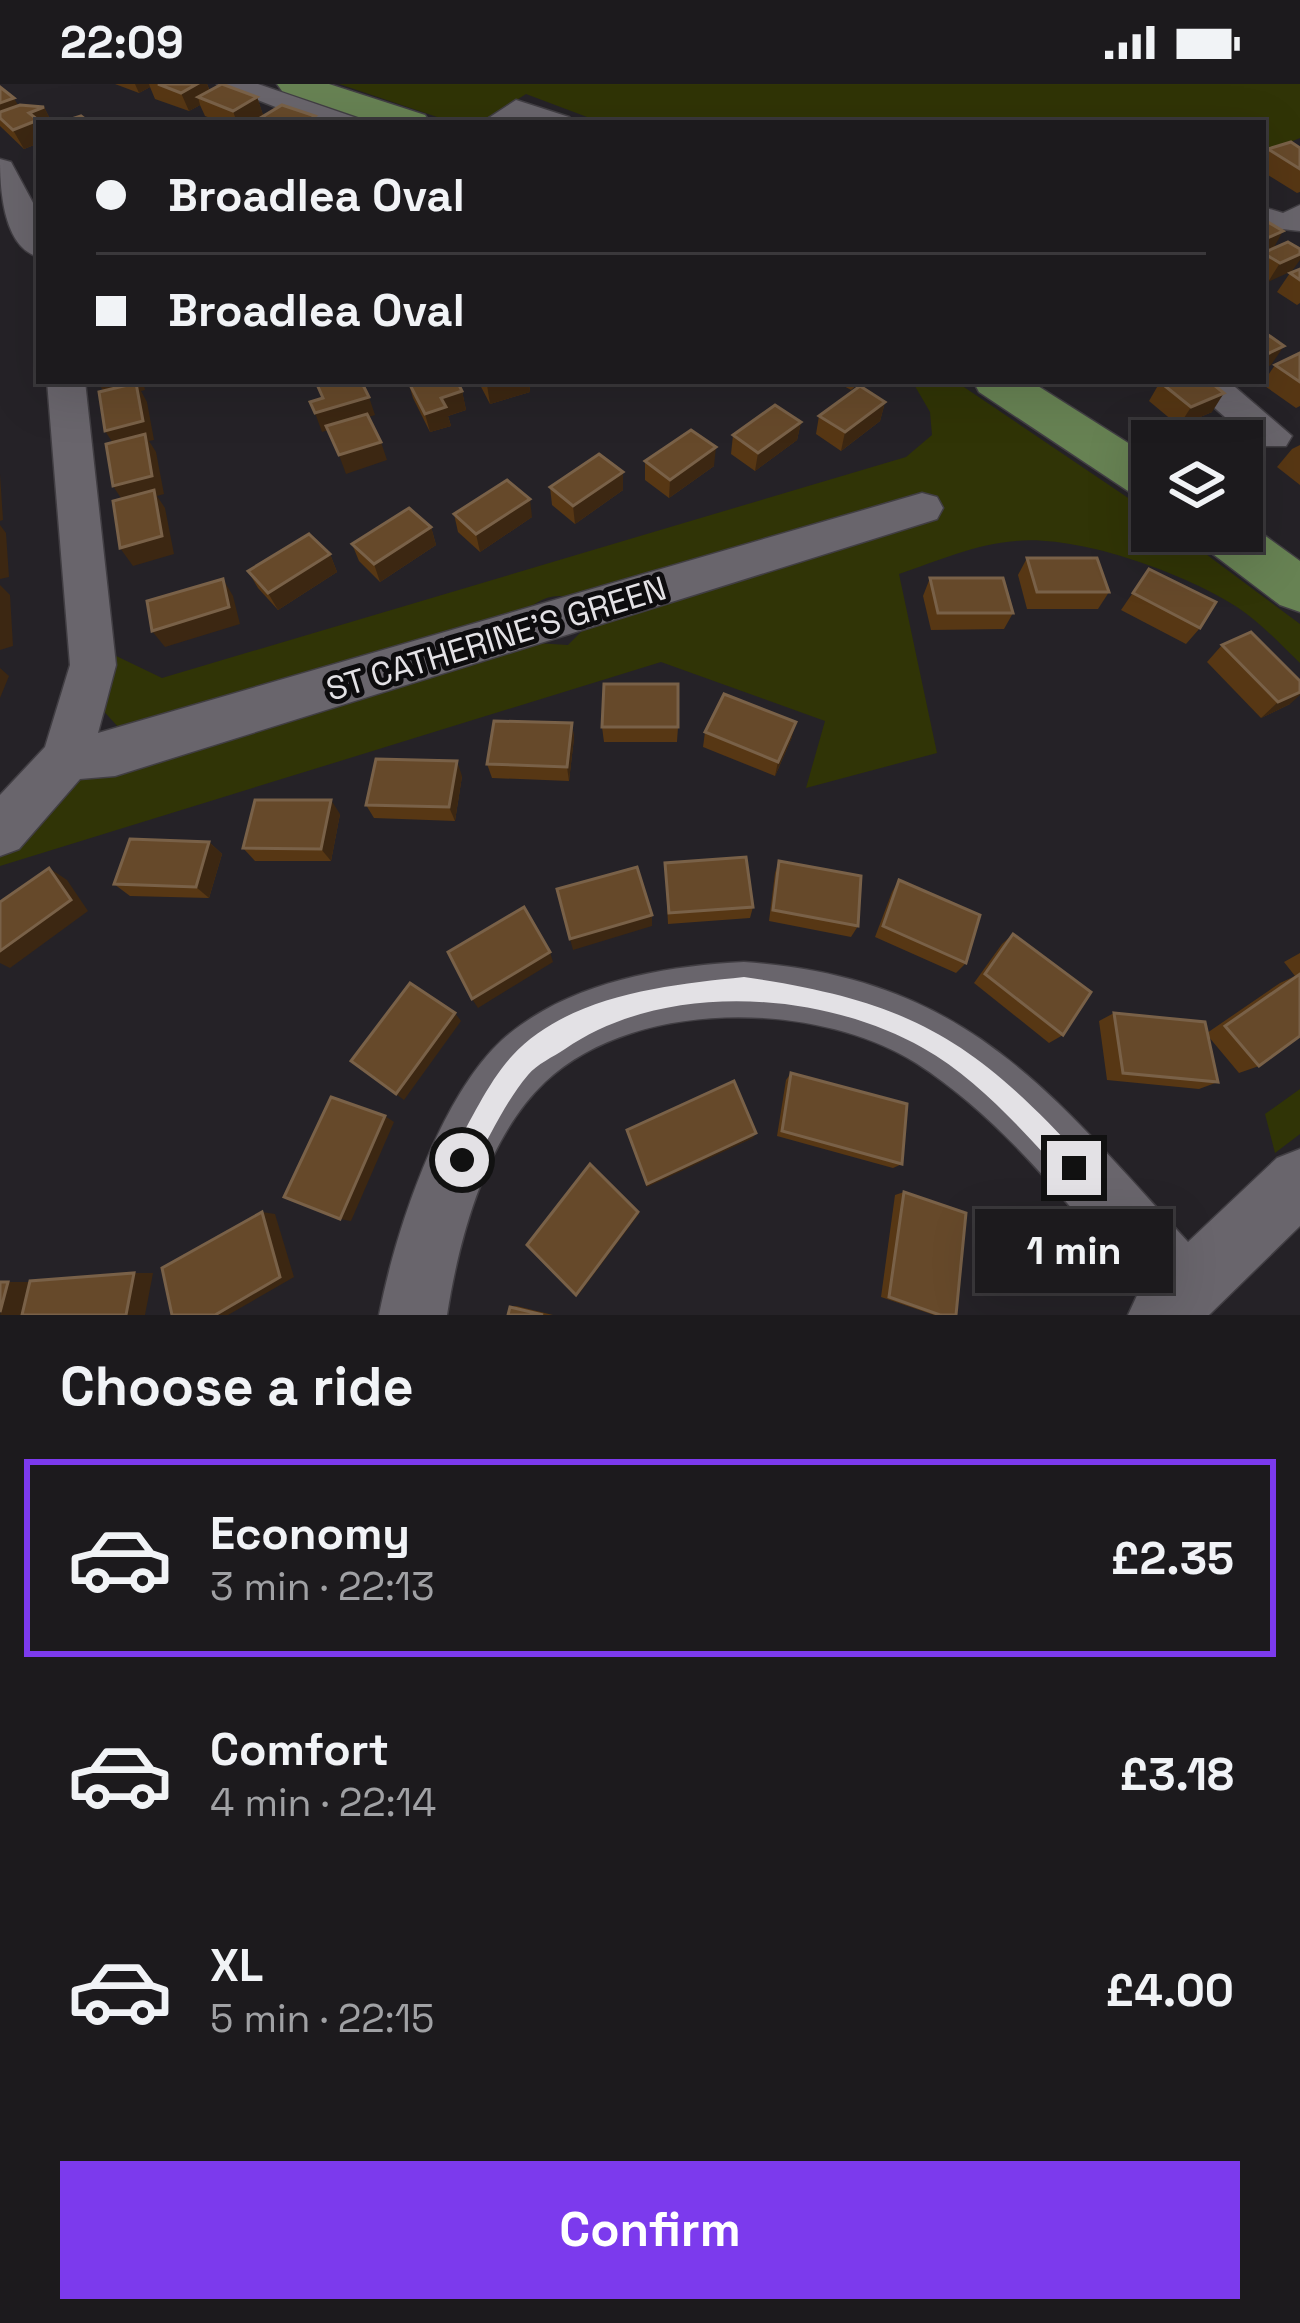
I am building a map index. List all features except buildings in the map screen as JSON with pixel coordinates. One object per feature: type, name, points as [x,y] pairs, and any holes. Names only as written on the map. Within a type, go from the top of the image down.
[{"type":"main road","points":[[294,84],[403,120]]},
{"type":"main road","points":[[1000,384],[1131,468]]},
{"type":"main road","points":[[1248,552],[1300,590]]},
{"type":"street","points":[[230,84],[335,120]]},
{"type":"street","points":[[500,120],[516,109],[550,120]]},
{"type":"street","points":[[0,168],[12,214],[36,243]]},
{"type":"street","points":[[0,832],[67,758],[93,665],[66,384]]},
{"type":"street","points":[[1206,384],[1271,441]]},
{"type":"street","name":"ST CATHERINE'S GREEN","points":[[67,758],[115,754],[922,508]]},
{"type":"street","points":[[412,1315],[418,1278],[462,1160],[521,1064],[589,1018],[661,998],[744,989],[838,1003],[931,1039],[1018,1107],[1174,1302],[1300,1181]]},
{"type":"green space","points":[[339,84],[1300,84],[1300,138],[1266,152],[1266,120],[595,120],[526,94],[486,120],[446,120]]},
{"type":"green space","points":[[914,384],[959,384],[1131,500],[1131,552],[1203,552],[1300,624],[1300,663],[1237,607],[1160,570],[1070,544],[1001,543],[899,574],[937,753],[806,788],[825,721],[661,662],[0,866],[0,848],[70,783],[536,643],[568,645],[593,620],[939,512],[921,492],[580,602],[562,596],[545,599],[516,620],[119,728],[100,707],[110,653],[162,678],[906,457],[932,435],[930,412]]},
{"type":"green space","points":[[1300,1089],[1300,1134],[1275,1153],[1265,1114]]},
{"type":"route","points":[[462,1160],[521,1064],[589,1018],[661,998],[744,989],[838,1003],[931,1039],[1018,1107],[1074,1168]]}]
